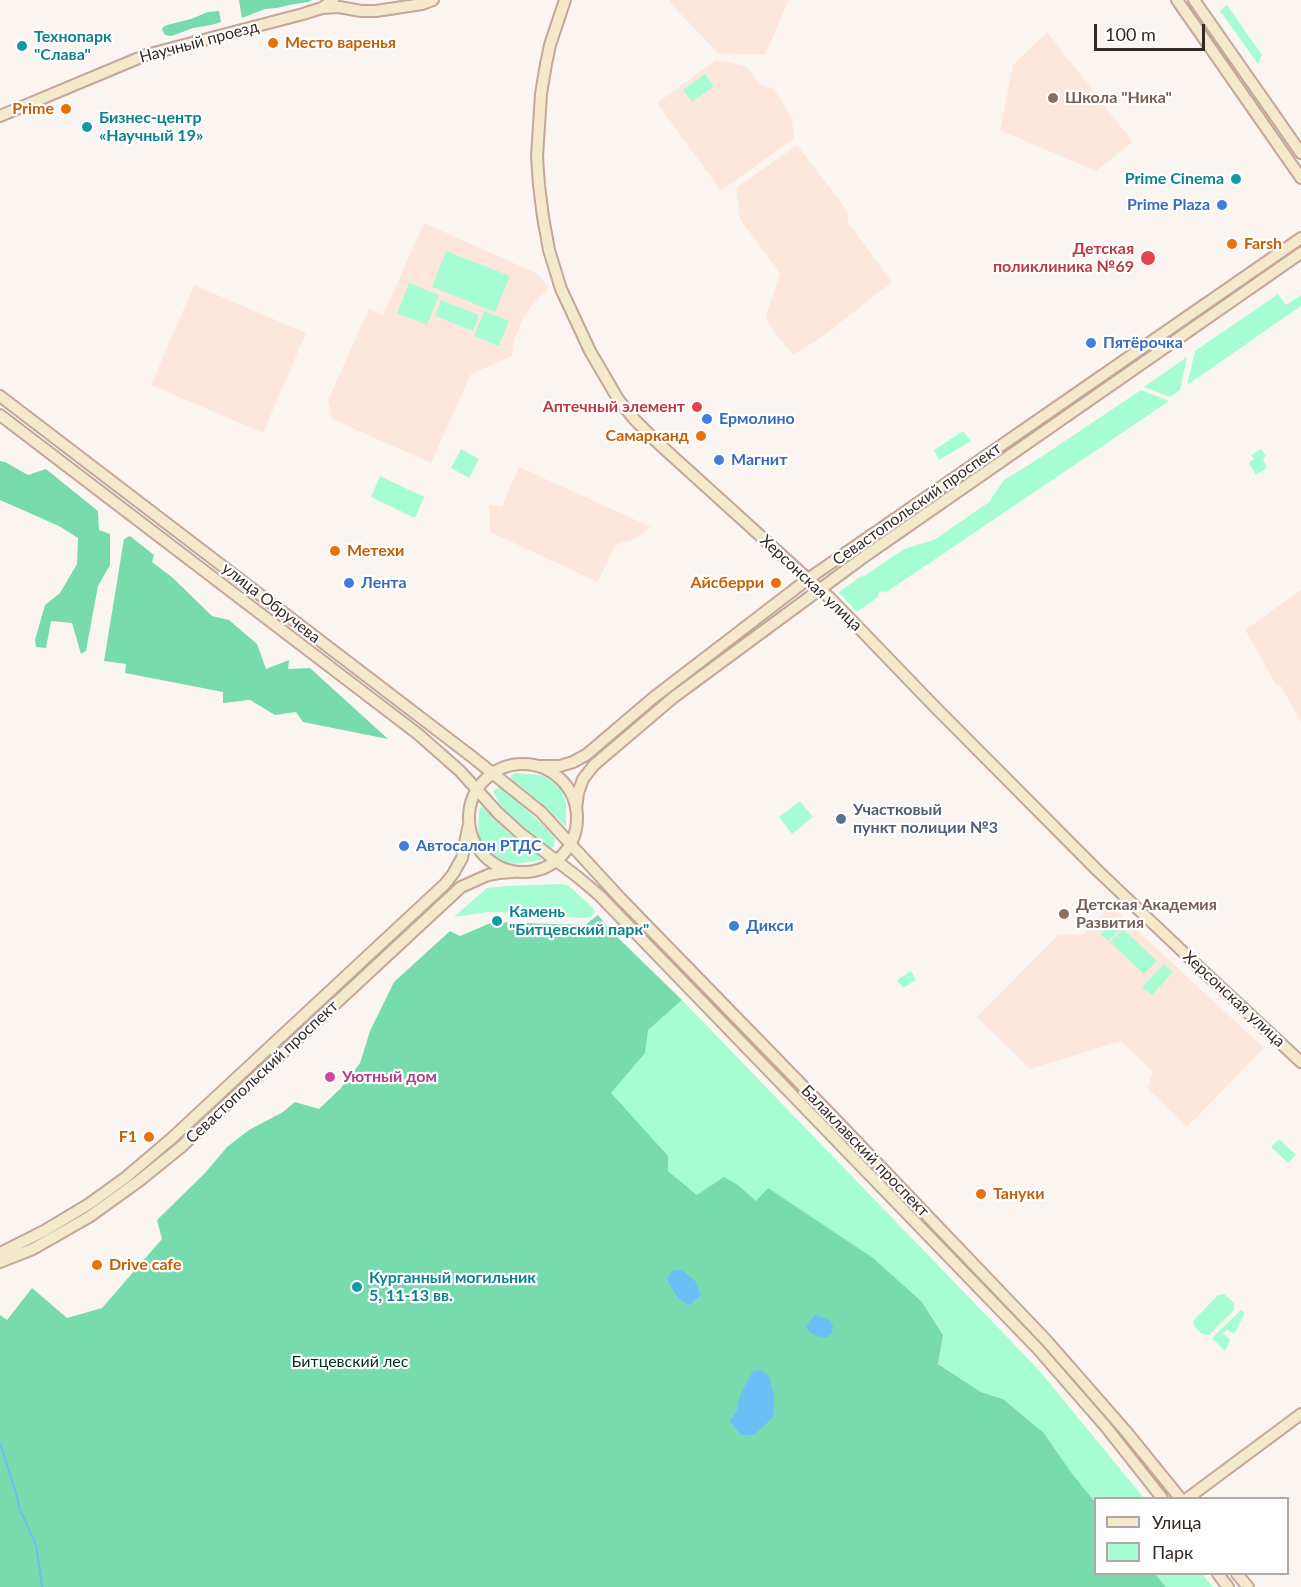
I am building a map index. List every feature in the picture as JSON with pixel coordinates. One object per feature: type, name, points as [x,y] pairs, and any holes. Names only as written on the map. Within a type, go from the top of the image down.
[{"type":"main road","name":"Научный проезд","points":[[0,116],[146,55],[272,23],[322,8],[333,0]]},
{"type":"main road","points":[[322,8],[347,4],[362,11],[376,11],[422,4],[433,0]]},
{"type":"main road","name":"Херсонская улица","points":[[566,0],[555,30],[541,94],[537,156],[539,185],[549,250],[561,289],[590,351],[613,390],[634,419],[694,477],[850,617],[934,706],[1098,871],[1301,1062]]},
{"type":"main road","points":[[1178,0],[1301,178]]},
{"type":"main road","points":[[1194,0],[1301,153]]},
{"type":"main road","name":"Севастопольский проспект","points":[[492,773],[517,764],[560,766],[585,755],[653,698],[808,579],[1301,238]]},
{"type":"main road","name":"Севастопольский проспект","points":[[571,843],[576,821],[578,793],[583,779],[609,751],[674,697],[869,553],[1301,253]]},
{"type":"main road","name":"улица Обручева","points":[[0,396],[541,812]]},
{"type":"main road","name":"улица Обручева","points":[[0,415],[418,734],[460,771],[520,833]]},
{"type":"main road","points":[[537,766],[557,775],[566,783],[576,809]]},
{"type":"main road","points":[[477,790],[492,773]]},
{"type":"main road","name":"Севастопольский проспект","points":[[0,1253],[44,1231],[89,1204],[125,1178],[172,1138],[445,884],[462,858],[470,808],[477,790]]},
{"type":"main road","name":"Балаклавский проспект","points":[[541,812],[621,899],[1047,1341],[1124,1428],[1179,1497]]},
{"type":"main road","points":[[468,828],[480,854],[496,866],[513,872]]},
{"type":"main road","name":"Балаклавский проспект","points":[[520,833],[599,896],[1038,1349],[1106,1427],[1161,1497]]},
{"type":"main road","points":[[558,862],[571,843]]},
{"type":"main road","name":"Севастопольский проспект","points":[[0,1262],[33,1249],[89,1216],[139,1181],[181,1147],[461,887],[489,875],[538,870],[553,866],[558,862]]},
{"type":"main road","points":[[1189,1497],[1301,1414]]},
{"type":"main road","points":[[1219,1575],[1228,1587]]},
{"type":"main road","points":[[1238,1575],[1248,1587]]},
{"type":"shaded area","points":[[670,0],[789,0],[765,55],[718,53],[670,3]]},
{"type":"shaded area","name":"Школа \"Ника\"","points":[[1047,32],[1133,142],[1096,171],[1000,130],[1013,65]]},
{"type":"shaded area","points":[[716,60],[746,66],[759,84],[774,89],[792,118],[794,138],[721,191],[657,103]]},
{"type":"shaded area","points":[[797,145],[845,208],[849,224],[892,282],[819,339],[793,355],[766,317],[780,273],[740,219],[736,188]]},
{"type":"shaded area","points":[[424,223],[538,274],[549,288],[522,320],[514,340],[512,356],[471,374],[431,463],[332,419],[328,400],[369,309],[383,315]]},
{"type":"shaded area","points":[[194,285],[306,333],[263,433],[151,385]]},
{"type":"shaded area","points":[[519,467],[651,527],[632,540],[615,545],[598,582],[490,532],[489,505],[502,506]]},
{"type":"shaded area","points":[[1301,590],[1301,722],[1245,630]]},
{"type":"shaded area","points":[[1111,906],[1264,1048],[1187,1127],[1147,1088],[1153,1072],[1121,1041],[1030,1069],[977,1017],[1058,935],[1083,934]]},
{"type":"green space","points":[[239,0],[312,0],[265,9],[242,18]]},
{"type":"green space","points":[[1227,5],[1262,55],[1258,64],[1220,11]]},
{"type":"green space","points":[[219,11],[221,22],[193,28],[172,36],[165,35],[162,30],[167,25],[208,12]]},
{"type":"green space","points":[[705,74],[714,86],[692,102],[683,90]]},
{"type":"green space","points":[[446,251],[510,276],[495,312],[432,287]]},
{"type":"green space","points":[[409,283],[439,295],[427,325],[397,313]]},
{"type":"green space","points":[[1278,294],[1286,305],[1301,295],[1301,306],[1187,385],[1195,351]]},
{"type":"green space","points":[[441,300],[479,315],[473,331],[435,316]]},
{"type":"green space","points":[[484,311],[509,321],[499,346],[474,336]]},
{"type":"green space","points":[[1187,357],[1180,390],[1170,397],[1144,387]]},
{"type":"green space","points":[[1141,390],[1169,401],[885,593],[882,591],[878,593],[878,597],[857,612],[839,593],[904,549],[934,540],[989,502],[1004,480]]},
{"type":"green space","points":[[963,431],[971,441],[939,460],[934,450]]},
{"type":"green space","points":[[461,449],[479,459],[469,478],[451,468]]},
{"type":"green space","points":[[1261,449],[1266,456],[1263,459],[1267,468],[1256,475],[1249,463],[1254,459],[1251,455]]},
{"type":"green space","points":[[0,461],[28,475],[46,469],[98,511],[99,530],[110,534],[110,565],[98,586],[86,651],[81,654],[72,623],[51,621],[46,648],[36,647],[35,640],[45,605],[60,593],[77,564],[78,538],[59,526],[0,500]]},
{"type":"green space","points":[[380,476],[424,497],[415,518],[371,497]]},
{"type":"green space","points":[[130,536],[154,555],[152,562],[173,578],[212,616],[229,620],[257,644],[266,669],[289,660],[288,669],[310,668],[388,739],[303,722],[296,712],[275,715],[250,700],[223,703],[223,692],[125,673],[126,664],[104,661],[124,539]]},
{"type":"green space","points":[[515,773],[548,778],[561,789],[566,802],[566,827],[511,779]]},
{"type":"green space","points":[[497,788],[508,793],[547,829],[555,839],[554,846],[551,848],[541,842],[501,807],[493,791]]},
{"type":"green space","points":[[800,801],[813,817],[792,834],[779,817]]},
{"type":"green space","points":[[482,806],[541,860],[515,864],[504,863],[488,853],[478,839],[479,809]]},
{"type":"green space","points":[[563,884],[569,886],[592,907],[595,912],[591,917],[488,912],[454,917],[487,888]]},
{"type":"green space","name":"Битцевский лес","points":[[598,915],[610,930],[682,1000],[648,1030],[645,1053],[611,1093],[668,1156],[668,1171],[697,1195],[724,1177],[738,1185],[756,1201],[768,1188],[873,1258],[922,1302],[943,1335],[938,1364],[981,1392],[1003,1399],[1044,1433],[1094,1501],[1094,1575],[1156,1575],[1166,1587],[0,1587],[0,1315],[7,1320],[32,1288],[67,1318],[102,1308],[162,1239],[157,1220],[205,1173],[227,1147],[249,1130],[283,1112],[295,1102],[319,1109],[341,1088],[360,1063],[370,1031],[394,982],[450,931],[460,936],[493,922],[585,925]],"holes":[[[669,1281],[701,1296],[693,1303],[677,1298]],[[753,1372],[754,1435],[740,1435],[729,1421],[737,1409]]]},
{"type":"green space","points":[[1115,918],[1123,926],[1108,941],[1100,934]]},
{"type":"green space","points":[[1123,929],[1157,961],[1144,974],[1110,942]]},
{"type":"green space","points":[[1164,964],[1173,972],[1152,995],[1142,987]]},
{"type":"green space","points":[[911,971],[916,980],[903,988],[897,980]]},
{"type":"green space","points":[[682,1000],[1038,1369],[1143,1497],[1094,1497],[1094,1501],[1044,1433],[1003,1399],[981,1392],[938,1364],[943,1334],[922,1302],[756,1201],[738,1185],[697,1195],[668,1171],[610,1093],[645,1053],[647,1030]]},
{"type":"green space","points":[[1279,1139],[1296,1155],[1288,1163],[1271,1147]]},
{"type":"green space","points":[[1224,1294],[1234,1303],[1234,1310],[1209,1335],[1202,1334],[1194,1326],[1193,1321],[1218,1295]]},
{"type":"green space","points":[[1241,1310],[1245,1313],[1234,1334],[1227,1330],[1223,1333],[1230,1340],[1225,1351],[1212,1338]]},
{"type":"green space","points":[[1156,1575],[1203,1575],[1213,1587],[1166,1587]]},
{"type":"water","points":[[675,1270],[682,1270],[696,1282],[701,1296],[689,1305],[677,1298],[667,1279]]},
{"type":"water","points":[[815,1315],[829,1320],[833,1326],[832,1333],[827,1337],[810,1333],[806,1327]]},
{"type":"water","points":[[761,1370],[769,1375],[774,1396],[773,1417],[754,1435],[740,1435],[729,1421],[737,1409],[741,1393],[753,1371]]},
{"type":"waterway","points":[[0,1443],[19,1507],[36,1545],[42,1587]]},
{"type":"place","name":"Место варенья","points":[[273,43]]},
{"type":"place","name":"Технопарк \"Слава\"","points":[[22,46]]},
{"type":"place","name":"Школа \"Ника\"","points":[[1053,98]]},
{"type":"place","name":"Prime","points":[[66,109]]},
{"type":"place","name":"Бизнес-центр «Научный 19»","points":[[87,127]]},
{"type":"place","name":"Prime Cinema","points":[[1236,179]]},
{"type":"place","name":"Prime Plaza","points":[[1222,205]]},
{"type":"place","name":"Farsh","points":[[1232,244]]},
{"type":"place","name":"Детская поликлиника №69","points":[[1148,258]]},
{"type":"place","name":"Пятёрочка","points":[[1091,343]]},
{"type":"place","name":"Аптечный элемент","points":[[697,407]]},
{"type":"place","name":"Ермолино","points":[[707,419]]},
{"type":"place","name":"Самарканд","points":[[701,436]]},
{"type":"place","name":"Магнит","points":[[719,460]]},
{"type":"place","name":"Метехи","points":[[335,551]]},
{"type":"place","name":"Лента","points":[[349,583]]},
{"type":"place","name":"Айсберри","points":[[776,583]]},
{"type":"place","name":"Участковый пункт полиции №3","points":[[841,819]]},
{"type":"place","name":"Автосалон РТДС","points":[[404,846]]},
{"type":"place","name":"Детская Академия Развития","points":[[1064,914]]},
{"type":"place","name":"Камень \"Битцевский парк\"","points":[[497,921]]},
{"type":"place","name":"Дикси","points":[[734,926]]},
{"type":"place","name":"Уютный дом","points":[[330,1077]]},
{"type":"place","name":"F1","points":[[149,1137]]},
{"type":"place","name":"Тануки","points":[[981,1194]]},
{"type":"place","name":"Drive cafe","points":[[97,1265]]},
{"type":"place","name":"Курганный могильник 5, 11-13 вв.","points":[[357,1287]]}]
